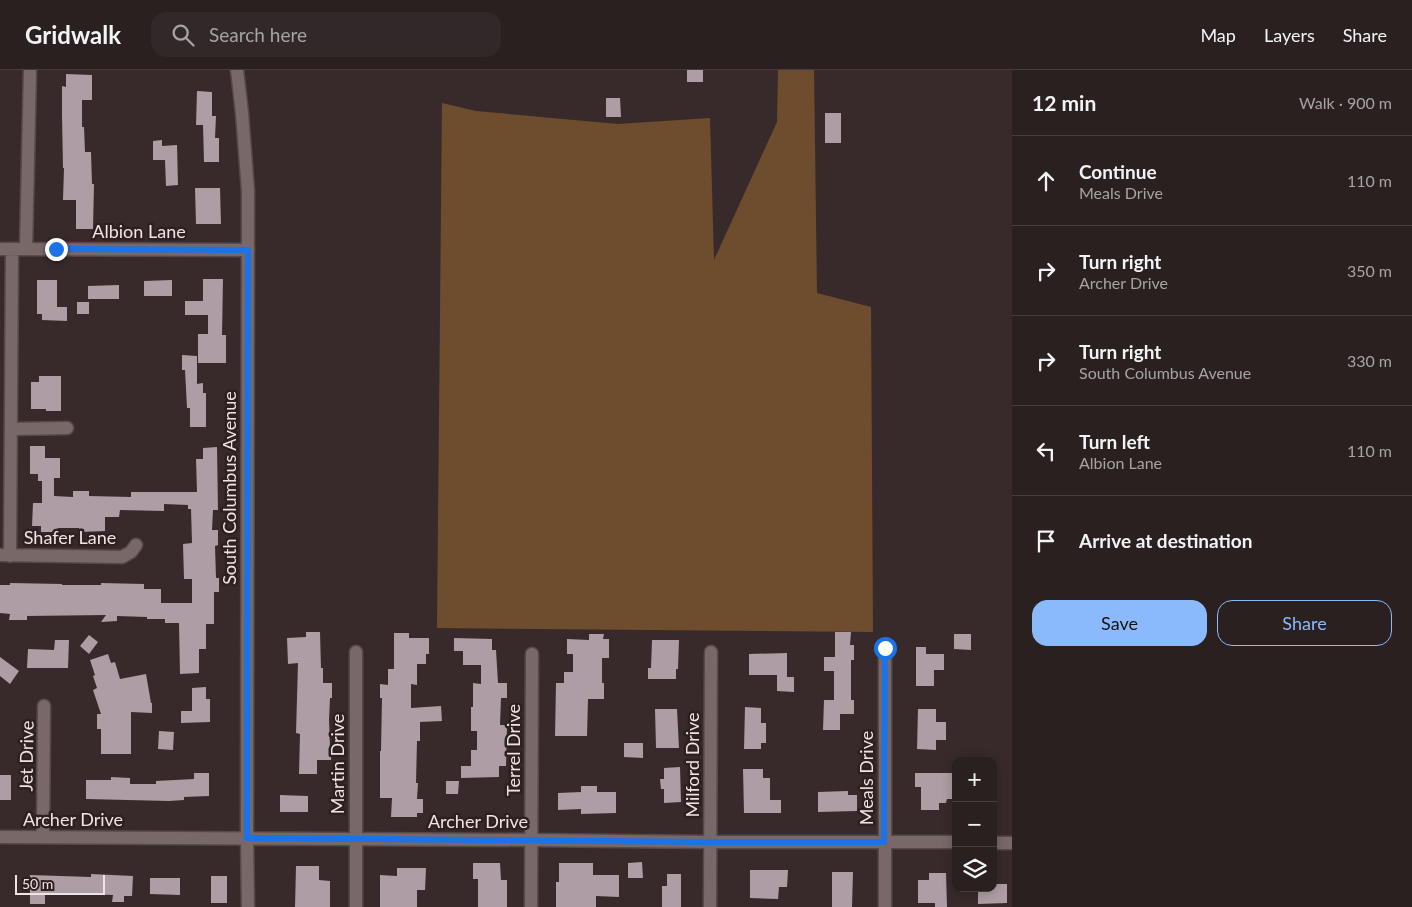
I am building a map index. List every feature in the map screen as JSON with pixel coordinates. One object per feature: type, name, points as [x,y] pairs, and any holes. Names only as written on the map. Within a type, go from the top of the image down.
[{"type":"street","points":[[26,248],[30,70]]},
{"type":"street","name":"South Columbus Avenue","points":[[237,70],[247,182],[248,250],[248,907]]},
{"type":"street","points":[[5,556],[11,429],[6,249]]},
{"type":"street","name":"Albion Lane","points":[[6,249],[248,250]]},
{"type":"street","points":[[11,429],[67,428]]},
{"type":"street","name":"Shafer Lane","points":[[5,556],[122,557],[131,552],[136,545]]},
{"type":"street","name":"Meals Drive","points":[[884,907],[885,648]]},
{"type":"street","name":"Martin Drive","points":[[356,652],[356,907]]},
{"type":"street","name":"Milford Drive","points":[[710,907],[711,652]]},
{"type":"street","name":"Terrel Drive","points":[[531,907],[532,654]]},
{"type":"street","name":"Jet Drive","points":[[43,837],[44,706]]},
{"type":"street","name":"Archer Drive","points":[[0,837],[952,842]]},
{"type":"street","points":[[997,842],[1012,843]]},
{"type":"shaded area","points":[[778,70],[814,70],[817,293],[871,307],[873,632],[437,628],[442,103],[476,111],[618,124],[710,118],[714,260],[777,122]]},
{"type":"building","points":[[687,70],[703,70],[703,82],[687,82]]},
{"type":"building","points":[[66,74],[92,75],[92,100],[82,100],[82,127],[84,127],[85,152],[91,152],[92,184],[94,184],[93,229],[76,229],[76,200],[63,200],[62,86],[66,87]]},
{"type":"building","points":[[197,91],[212,92],[212,116],[216,116],[215,138],[219,138],[219,162],[204,162],[203,125],[196,125]]},
{"type":"building","points":[[606,98],[620,98],[621,117],[606,117]]},
{"type":"building","points":[[825,113],[841,113],[841,143],[825,143]]},
{"type":"building","points":[[162,140],[162,146],[177,145],[178,185],[166,186],[165,160],[153,160],[153,141]]},
{"type":"building","points":[[195,188],[220,188],[221,224],[196,224]]},
{"type":"building","points":[[203,279],[223,279],[222,335],[226,335],[226,363],[198,363],[198,334],[208,334],[208,315],[185,315],[185,301],[203,301]]},
{"type":"building","points":[[37,280],[57,280],[57,307],[67,307],[67,321],[42,320],[42,314],[37,314]]},
{"type":"building","points":[[172,280],[172,296],[144,296],[144,281]]},
{"type":"building","points":[[119,285],[119,299],[88,299],[88,286]]},
{"type":"building","points":[[77,302],[89,302],[89,314],[77,314]]},
{"type":"building","points":[[182,355],[197,356],[197,384],[203,383],[203,393],[206,393],[206,427],[190,427],[190,408],[187,408],[185,370],[182,370]]},
{"type":"building","points":[[39,376],[61,376],[61,411],[31,409],[31,382],[39,382]]},
{"type":"building","points":[[30,446],[45,446],[45,458],[60,458],[60,478],[54,478],[54,496],[73,497],[73,491],[89,491],[89,496],[131,497],[131,492],[197,492],[196,459],[203,459],[203,448],[217,447],[218,510],[213,510],[212,530],[218,530],[218,545],[215,546],[216,578],[219,578],[219,592],[214,592],[214,624],[206,624],[206,649],[199,649],[199,673],[180,674],[179,623],[165,623],[165,619],[117,616],[117,621],[101,622],[106,615],[27,616],[27,620],[9,620],[10,614],[0,613],[0,585],[10,585],[10,583],[62,585],[101,585],[101,583],[144,584],[144,589],[161,589],[161,603],[192,603],[192,579],[184,579],[183,544],[192,543],[191,509],[188,509],[188,505],[164,504],[164,511],[120,510],[119,517],[105,517],[105,531],[79,532],[79,528],[58,528],[58,532],[41,532],[41,526],[32,526],[33,503],[42,503],[42,481],[38,481],[38,474],[30,474]]},
{"type":"building","points":[[306,632],[320,632],[323,683],[332,683],[329,720],[330,747],[332,747],[331,760],[317,760],[317,774],[299,774],[300,734],[296,733],[298,663],[288,664],[287,638],[306,637]]},
{"type":"building","points":[[835,632],[851,632],[850,645],[854,645],[854,660],[851,660],[851,700],[854,700],[854,714],[840,714],[840,730],[823,730],[824,700],[834,700],[834,671],[824,671],[824,657],[835,657]]},
{"type":"building","points":[[394,633],[409,633],[409,638],[429,638],[429,654],[426,654],[426,664],[417,664],[417,685],[411,684],[411,708],[441,706],[442,721],[420,722],[420,741],[417,741],[416,783],[418,783],[417,799],[423,799],[423,813],[417,813],[417,817],[391,817],[392,798],[380,798],[382,698],[380,698],[380,684],[388,685],[388,669],[394,669]]},
{"type":"building","points":[[589,634],[604,634],[603,639],[609,639],[609,658],[602,658],[604,699],[588,699],[587,736],[555,736],[556,683],[564,683],[564,672],[573,672],[573,654],[567,654],[567,639],[589,640]]},
{"type":"building","points":[[954,634],[971,634],[971,650],[954,649]]},
{"type":"building","points":[[89,635],[98,642],[89,654],[80,646]]},
{"type":"building","points":[[454,638],[492,639],[492,650],[496,650],[498,683],[507,683],[507,698],[501,698],[500,725],[507,725],[506,766],[499,766],[499,777],[461,778],[461,766],[471,766],[471,750],[477,750],[477,731],[471,731],[471,707],[473,707],[473,683],[481,684],[481,665],[463,665],[463,651],[454,651]]},
{"type":"building","points":[[55,640],[69,640],[68,668],[27,668],[28,649],[54,650]]},
{"type":"building","points":[[652,640],[679,640],[676,679],[648,679],[648,668],[651,668]]},
{"type":"building","points":[[916,647],[926,647],[926,654],[944,654],[944,670],[934,670],[934,686],[916,686]]},
{"type":"building","points":[[787,653],[787,677],[794,677],[794,692],[777,691],[777,675],[749,675],[749,654]]},
{"type":"building","points":[[108,654],[111,663],[115,662],[120,679],[146,674],[152,703],[152,713],[131,712],[131,754],[101,754],[101,729],[97,729],[97,714],[101,714],[93,690],[97,688],[90,660]]},
{"type":"building","points":[[0,657],[19,671],[10,684],[0,676]]},
{"type":"building","points":[[206,687],[206,699],[210,699],[210,722],[181,723],[181,711],[192,711],[192,688]]},
{"type":"building","points":[[745,707],[761,708],[761,723],[766,723],[766,743],[761,743],[761,749],[744,749]]},
{"type":"building","points":[[655,709],[677,709],[679,748],[656,748]]},
{"type":"building","points":[[918,709],[936,709],[936,722],[946,722],[946,740],[936,740],[936,750],[917,749]]},
{"type":"building","points":[[159,731],[174,732],[173,750],[158,749]]},
{"type":"building","points":[[624,743],[643,743],[643,758],[624,757]]},
{"type":"building","points":[[680,767],[681,802],[664,803],[664,789],[661,789],[660,779],[664,779],[664,768]]},
{"type":"building","points":[[743,769],[763,769],[763,778],[770,778],[770,800],[781,800],[781,813],[744,813]]},
{"type":"building","points":[[194,773],[209,773],[209,796],[184,797],[184,800],[169,801],[86,799],[86,780],[111,780],[111,777],[130,778],[130,784],[156,784],[156,781],[194,779]]},
{"type":"building","points":[[915,773],[952,773],[952,799],[947,799],[946,803],[939,803],[939,810],[921,810],[921,787],[915,787]]},
{"type":"building","points":[[0,775],[11,775],[11,800],[0,800]]},
{"type":"building","points":[[446,781],[459,781],[458,794],[446,794]]},
{"type":"building","points":[[581,786],[597,786],[597,792],[616,792],[616,813],[581,814],[581,809],[558,810],[558,793],[581,792]]},
{"type":"building","points":[[848,791],[848,795],[857,795],[857,811],[818,812],[818,792]]},
{"type":"building","points":[[280,795],[308,796],[308,812],[280,812]]},
{"type":"building","points":[[642,862],[643,878],[628,878],[628,863]]},
{"type":"building","points":[[473,863],[500,863],[501,880],[507,880],[507,907],[478,907],[478,879],[473,879]]},
{"type":"building","points":[[559,863],[593,863],[593,875],[619,875],[619,897],[596,896],[596,907],[556,907],[556,882],[559,882]]},
{"type":"building","points":[[296,866],[319,866],[319,880],[330,881],[330,907],[295,907]]},
{"type":"building","points":[[397,868],[426,868],[425,890],[417,890],[417,907],[380,907],[380,875],[397,876]]},
{"type":"building","points":[[750,870],[788,870],[787,887],[779,887],[778,899],[750,898]]},
{"type":"building","points":[[832,872],[853,872],[852,907],[832,907]]},
{"type":"building","points":[[929,873],[946,873],[947,907],[935,907],[935,903],[918,903],[918,880],[929,880]]},
{"type":"building","points":[[91,874],[133,876],[132,896],[124,896],[124,902],[112,902],[113,895],[45,893],[45,904],[30,904],[30,875],[91,877]]},
{"type":"building","points":[[667,874],[681,874],[681,907],[662,907],[662,886],[667,886]]},
{"type":"building","points":[[211,876],[227,876],[227,903],[211,903]]},
{"type":"building","points":[[150,878],[180,878],[180,895],[150,894]]},
{"type":"building","points":[[997,884],[1007,884],[1007,903],[978,904],[978,892],[997,892]]},
{"type":"route","points":[[56,249],[248,250],[247,838],[884,842],[885,648]]}]
